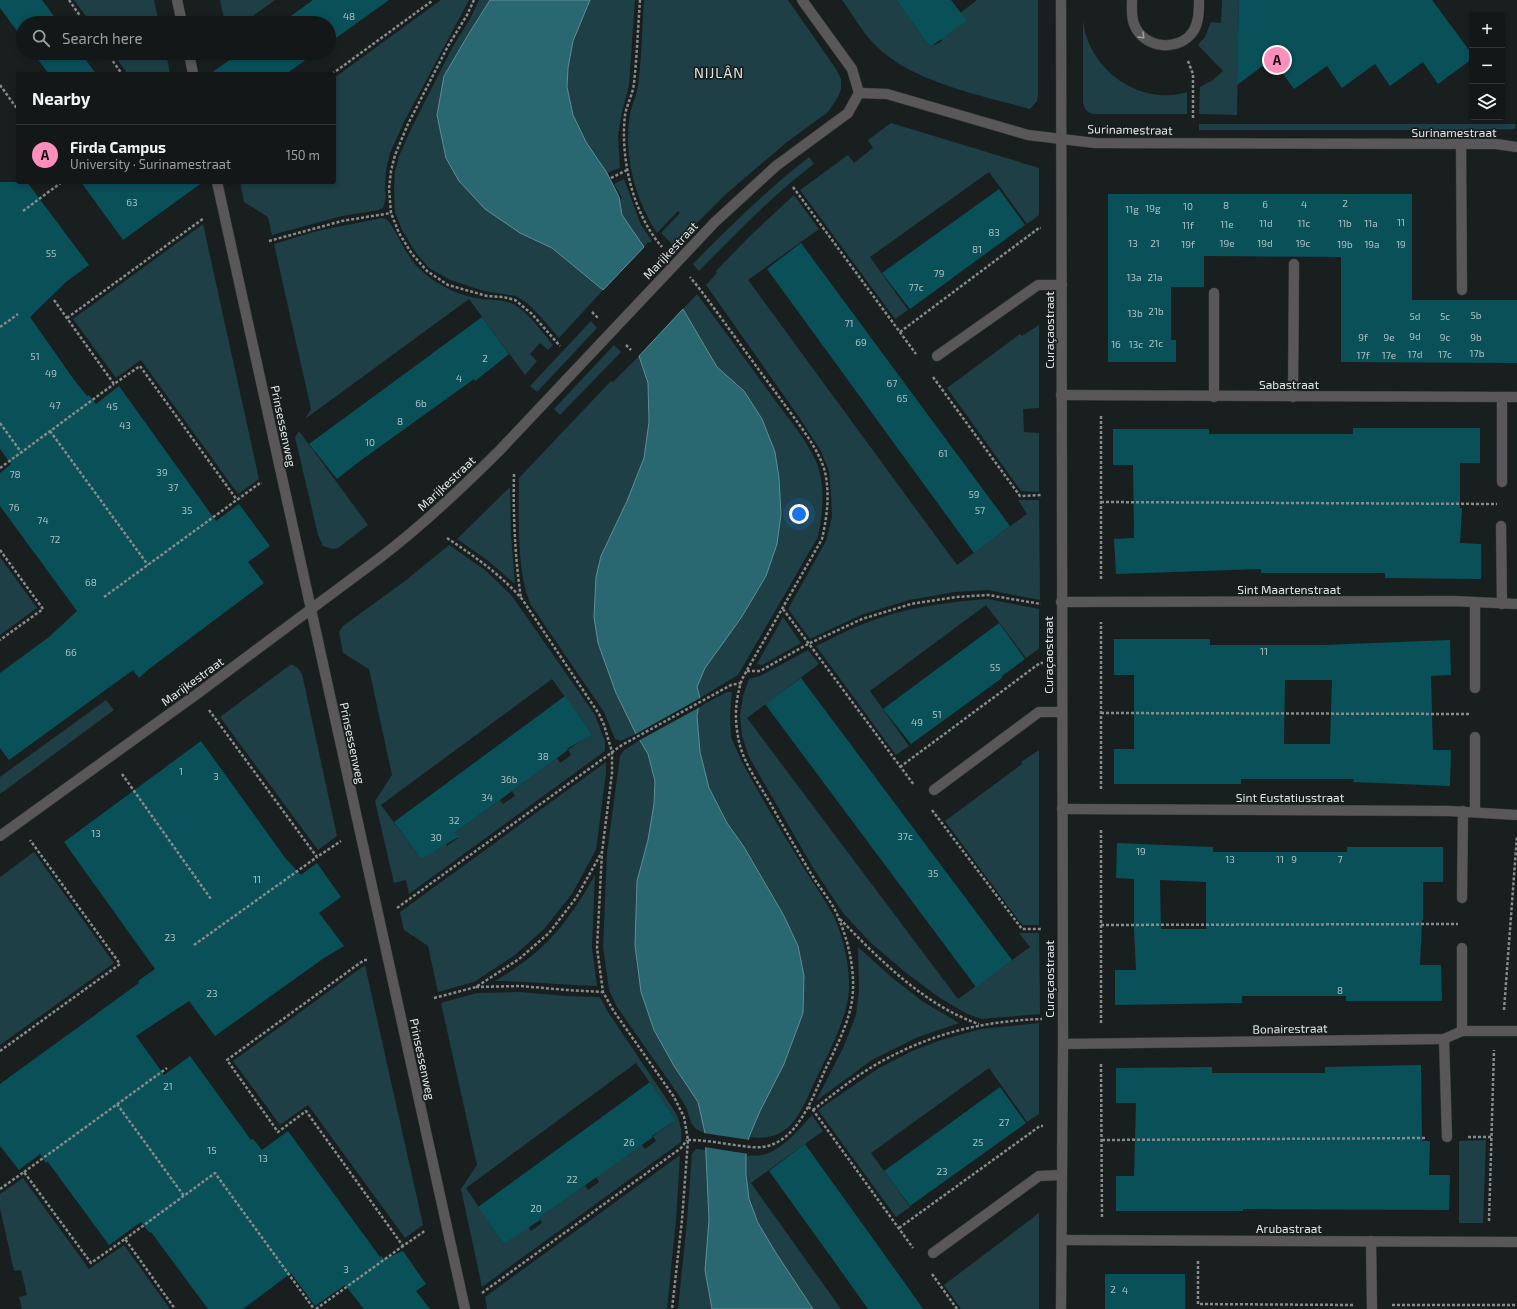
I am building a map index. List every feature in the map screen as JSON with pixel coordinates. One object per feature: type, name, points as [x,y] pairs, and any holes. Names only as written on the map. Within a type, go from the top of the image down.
[{"type":"street","points":[[177,0],[180,16]]},
{"type":"street","points":[[802,0],[852,70],[860,92]]},
{"type":"street","name":"Curaçaostraat","points":[[1061,0],[1063,1044],[1061,1125],[1062,1309]]},
{"type":"street","points":[[1132,0],[1133,23],[1143,37],[1162,46],[1179,43],[1190,35],[1196,24],[1199,0]]},
{"type":"street","points":[[190,60],[193,72]]},
{"type":"street","name":"Surinamestraat","points":[[860,92],[887,94],[1028,135],[1095,143],[1496,144],[1517,147]]},
{"type":"street","name":"Marijkestraat","points":[[0,836],[197,694],[408,536],[468,482],[715,222],[776,166],[848,113],[860,92]]},
{"type":"street","points":[[1461,144],[1462,290]]},
{"type":"street","name":"Prinsessenweg","points":[[217,184],[465,1309]]},
{"type":"street","points":[[1293,397],[1294,264]]},
{"type":"street","points":[[937,356],[1038,285],[1062,284]]},
{"type":"street","points":[[1214,293],[1214,397]]},
{"type":"street","name":"Sabastraat","points":[[1061,396],[1517,397]]},
{"type":"street","points":[[1502,397],[1502,482]]},
{"type":"street","points":[[1501,526],[1502,604]]},
{"type":"street","name":"Sint Maartenstraat","points":[[1061,602],[1475,602],[1517,604]]},
{"type":"street","points":[[1475,602],[1475,688]]},
{"type":"street","points":[[934,790],[1039,712],[1062,712]]},
{"type":"street","points":[[1475,737],[1475,812]]},
{"type":"street","name":"Sint Eustatiusstraat","points":[[1062,808],[1463,811],[1517,815]]},
{"type":"street","points":[[1462,898],[1463,811]]},
{"type":"street","points":[[1462,948],[1462,1031]]},
{"type":"street","name":"Bonairestraat","points":[[1063,1044],[1444,1038],[1462,1031],[1517,1031]]},
{"type":"street","points":[[1444,1038],[1447,1137]]},
{"type":"street","points":[[933,1253],[1039,1176],[1061,1175]]},
{"type":"street","name":"Arubastraat","points":[[1062,1240],[1517,1242]]},
{"type":"street","points":[[1372,1241],[1372,1307]]},
{"type":"path","points":[[69,0],[80,16]]},
{"type":"path","points":[[474,0],[467,15],[448,46],[408,124],[395,155],[389,189],[391,213],[399,233],[412,254],[427,271],[448,285],[486,296],[503,297],[515,300],[532,314],[560,346]]},
{"type":"path","points":[[640,0],[634,85],[626,113],[623,136],[624,157],[640,210],[652,236],[677,263]]},
{"type":"path","points":[[335,72],[432,1]]},
{"type":"path","points":[[1179,43],[1193,74],[1193,119]]},
{"type":"path","points":[[112,60],[121,72]]},
{"type":"path","points":[[0,85],[16,107]]},
{"type":"path","points":[[611,178],[627,170]]},
{"type":"path","points":[[23,211],[59,184]]},
{"type":"path","points":[[793,187],[1020,496],[1061,495]]},
{"type":"path","points":[[268,241],[342,221],[391,213]]},
{"type":"path","points":[[67,318],[202,219],[224,214]]},
{"type":"path","points":[[900,332],[1039,228],[1043,228]]},
{"type":"path","points":[[695,284],[795,419],[817,453],[825,472],[827,516],[822,539],[747,671],[737,694],[736,716],[738,737],[745,758],[800,855],[839,917],[867,947],[921,992],[964,1019],[980,1024]]},
{"type":"path","points":[[54,300],[114,384]]},
{"type":"path","points":[[0,327],[18,314]]},
{"type":"path","points":[[924,365],[937,356]]},
{"type":"path","points":[[0,468],[140,366],[237,500]]},
{"type":"path","points":[[0,423],[21,452]]},
{"type":"path","points":[[50,432],[148,566]]},
{"type":"path","points":[[514,474],[514,534],[522,599]]},
{"type":"path","points":[[104,598],[260,483],[282,478]]},
{"type":"path","points":[[1101,502],[1498,504]]},
{"type":"path","points":[[447,538],[492,570],[522,599],[599,714],[604,724],[612,752],[612,773],[602,852],[597,948],[603,992],[613,1010],[681,1110],[686,1124],[688,1140],[682,1220],[672,1309]]},
{"type":"path","points":[[0,550],[43,609],[0,640]]},
{"type":"path","points":[[747,671],[760,671],[808,644],[862,619],[911,604],[956,597],[988,595],[1039,604],[1061,602]]},
{"type":"path","points":[[900,767],[1040,662],[1062,663]]},
{"type":"path","points":[[395,910],[612,752],[730,685],[741,684]]},
{"type":"path","points":[[1475,688],[1472,699],[1471,714],[1471,726],[1475,737]]},
{"type":"path","points":[[197,694],[317,857]]},
{"type":"path","points":[[1101,713],[1471,714]]},
{"type":"path","points":[[110,757],[211,899]]},
{"type":"path","points":[[0,1051],[120,964],[18,823]]},
{"type":"path","points":[[1488,1242],[1498,1030],[1517,832]]},
{"type":"path","points":[[194,945],[339,841],[361,837]]},
{"type":"path","points":[[476,987],[519,959],[549,933],[576,898],[602,852]]},
{"type":"path","points":[[1462,898],[1458,910],[1458,937],[1462,948]]},
{"type":"path","points":[[480,1295],[681,1148],[688,1140],[700,1140],[753,1148],[767,1146],[782,1139],[800,1121],[845,1027],[853,991],[850,955],[839,917]]},
{"type":"path","points":[[1101,925],[1458,924]]},
{"type":"path","points":[[387,955],[364,960],[227,1060],[278,1132],[306,1112],[403,1246]]},
{"type":"path","points":[[434,998],[476,987],[520,986],[603,992]]},
{"type":"path","points":[[813,1110],[877,1064],[910,1047],[936,1037],[980,1024],[1009,1020],[1062,1018]]},
{"type":"path","points":[[0,1189],[167,1068]]},
{"type":"path","points":[[117,1104],[184,1196]]},
{"type":"path","points":[[808,1107],[813,1110],[957,1309]]},
{"type":"path","points":[[899,1228],[1040,1126],[1061,1125]]},
{"type":"path","points":[[1102,1140],[1422,1138]]},
{"type":"path","points":[[24,1172],[91,1263],[215,1173],[315,1309],[424,1231],[429,1230]]},
{"type":"path","points":[[125,1239],[176,1309]]},
{"type":"path","points":[[1198,1240],[1198,1304],[1372,1307],[1517,1305]]},
{"type":"path","points":[[922,1260],[933,1253]]},
{"type":"shaded area","points":[[74,0],[154,0],[157,16],[86,16]]},
{"type":"shaded area","points":[[220,0],[275,0],[253,16],[223,16]]},
{"type":"shaded area","points":[[441,0],[469,0],[404,122],[390,153],[386,170],[386,198],[383,208],[342,216],[272,235],[268,217],[244,202],[240,184],[336,184],[336,77]]},
{"type":"shaded area","points":[[479,0],[490,0],[444,76],[437,115],[446,158],[520,233],[552,248],[603,290],[559,338],[527,303],[516,296],[484,291],[450,280],[429,268],[416,253],[402,230],[395,212],[395,172],[399,156],[452,48],[471,17]]},
{"type":"shaded area","points":[[490,0],[590,0],[573,41],[568,68],[567,87],[573,115],[586,142],[607,173],[619,197],[622,215],[644,247],[603,290],[552,248],[520,233],[485,209],[459,181],[446,158],[437,115],[444,76]]},
{"type":"shaded area","points":[[590,0],[635,0],[629,85],[618,136],[620,168],[607,173],[578,127],[568,97],[568,62],[572,42]]},
{"type":"shaded area","points":[[644,0],[788,0],[836,69],[841,79],[841,89],[838,97],[828,112],[787,142],[727,193],[674,246],[661,233],[680,213],[678,211],[657,233],[649,220],[637,191],[628,145],[630,114],[637,92],[639,74]]},
{"type":"shaded area","points":[[842,0],[896,0],[930,47],[942,41],[941,39],[966,21],[960,13],[977,0],[1038,0],[1037,101],[1030,109],[970,93],[929,79],[910,70],[892,59],[872,42]]},
{"type":"shaded area","points":[[1222,0],[1239,0],[1237,115],[1199,114],[1200,87],[1213,80],[1223,71],[1198,45],[1205,37],[1211,22],[1221,23]]},
{"type":"shaded area","points":[[1083,18],[1086,36],[1094,53],[1105,67],[1118,79],[1134,88],[1151,94],[1169,95],[1187,92],[1187,114],[1094,114],[1088,112],[1084,107],[1083,102]]},
{"type":"shaded area","points":[[117,60],[167,60],[170,72],[126,72]]},
{"type":"shaded area","points":[[891,123],[1039,168],[1039,215],[1027,224],[989,172],[870,257],[908,310],[895,319],[800,190],[848,155],[854,163],[873,148],[868,140]]},
{"type":"shaded area","points":[[1199,124],[1515,124],[1516,127],[1515,129],[1471,130],[1199,130]]},
{"type":"shaded area","points":[[809,157],[814,164],[769,202],[699,271],[693,264],[778,182]]},
{"type":"shaded area","points":[[624,179],[641,225],[652,241],[650,243],[648,242],[644,247],[622,215],[619,200],[622,198],[614,184]]},
{"type":"shaded area","points":[[794,195],[819,229],[748,280],[957,565],[1027,514],[1018,500],[1039,500],[1040,600],[988,590],[955,592],[909,600],[861,615],[810,639],[788,609],[826,541],[832,517],[829,471],[821,451],[799,417],[706,285],[717,273],[716,271],[751,235]]},
{"type":"shaded area","points":[[382,218],[386,219],[390,223],[413,262],[430,278],[444,287],[466,296],[503,301],[515,305],[531,318],[553,345],[548,350],[540,343],[530,354],[537,361],[525,375],[469,299],[305,419],[311,409],[274,244],[317,231]]},
{"type":"shaded area","points":[[203,224],[259,479],[238,494],[141,360],[116,378],[73,319]]},
{"type":"shaded area","points":[[697,294],[808,445],[820,474],[823,498],[818,537],[738,675],[700,698],[697,687],[705,668],[722,643],[781,514],[779,478],[775,452],[762,419],[744,391],[717,367],[683,309]]},
{"type":"shaded area","points":[[683,309],[717,367],[744,391],[762,419],[775,452],[779,478],[781,514],[777,544],[766,576],[741,618],[705,668],[697,687],[700,698],[697,716],[700,752],[709,788],[727,823],[744,847],[784,916],[798,946],[804,976],[803,1013],[784,1064],[760,1111],[749,1137],[746,1156],[746,1175],[749,1199],[758,1223],[813,1309],[712,1309],[705,1270],[709,1220],[705,1133],[698,1102],[674,1066],[654,1030],[641,992],[635,945],[637,881],[648,840],[654,804],[655,781],[648,754],[636,734],[616,693],[598,643],[594,617],[596,577],[601,556],[627,501],[644,458],[649,422],[648,383],[639,356]]},
{"type":"shaded area","points":[[591,321],[597,328],[537,392],[530,386]]},
{"type":"shaded area","points":[[1039,325],[1039,408],[1023,409],[1024,432],[1039,433],[1039,492],[1021,491],[947,388],[1020,334],[1022,336]]},
{"type":"shaded area","points":[[614,345],[621,352],[560,415],[554,409]]},
{"type":"shaded area","points":[[639,356],[648,383],[649,422],[644,458],[627,501],[601,556],[595,595],[616,693],[636,734],[620,741],[615,739],[604,712],[531,605],[523,576],[519,543],[519,478],[611,381],[613,382]]},
{"type":"shaded area","points":[[299,431],[368,525],[338,548],[333,549],[323,546],[318,535],[295,437]]},
{"type":"shaded area","points":[[510,487],[511,535],[515,584],[487,560],[457,539]]},
{"type":"shaded area","points":[[449,545],[485,570],[512,596],[595,715],[605,741],[605,751],[409,894],[406,880],[394,883],[375,801],[392,775],[369,669],[343,653],[339,632],[343,626],[405,581]],"holes":[[[552,679],[592,734],[568,750],[571,755],[560,763],[557,758],[512,791],[515,796],[503,804],[500,800],[455,833],[458,838],[447,846],[444,841],[421,859],[381,805]]]},
{"type":"shaded area","points":[[0,557],[37,608],[0,635]]},
{"type":"shaded area","points":[[988,599],[1039,609],[1039,649],[1026,658],[986,605],[870,691],[909,746],[896,755],[816,646],[857,626],[878,618],[940,604]]},
{"type":"shaded area","points":[[783,617],[801,643],[762,665],[757,664]]},
{"type":"shaded area","points":[[808,650],[819,664],[747,718],[958,999],[1030,947],[1019,933],[1039,933],[1040,1014],[982,1019],[967,1014],[940,998],[905,972],[871,943],[843,913],[812,866],[749,757],[742,736],[740,716],[743,696],[749,679],[760,676]]},
{"type":"shaded area","points":[[290,665],[298,668],[302,674],[337,836],[318,850],[220,717]]},
{"type":"shaded area","points":[[727,692],[732,692],[730,715],[731,737],[741,760],[762,798],[835,919],[844,945],[848,973],[849,990],[844,1016],[834,1042],[800,1112],[781,1133],[761,1138],[749,1137],[760,1111],[784,1064],[803,1013],[804,976],[798,946],[784,916],[744,847],[727,823],[709,788],[700,752],[697,716],[699,707]]},
{"type":"shaded area","points":[[106,700],[114,710],[0,794],[0,777]]},
{"type":"shaded area","points":[[640,740],[648,754],[655,781],[654,804],[648,840],[637,881],[635,945],[641,992],[654,1030],[674,1066],[698,1102],[705,1133],[696,1129],[691,1123],[686,1107],[678,1094],[617,1007],[609,990],[603,947],[607,853],[620,756],[624,750]]},
{"type":"shaded area","points":[[1039,750],[1039,925],[1022,925],[945,821],[1022,764],[1021,762]]},
{"type":"shaded area","points":[[606,762],[606,773],[596,850],[572,894],[544,929],[515,955],[474,982],[438,992],[428,946],[404,930],[400,912]]},
{"type":"shaded area","points":[[34,852],[114,963],[0,1045],[0,877]]},
{"type":"shaded area","points":[[595,875],[592,948],[597,986],[495,981],[512,971],[543,946],[572,912]]},
{"type":"shaded area","points":[[858,947],[890,976],[922,1001],[959,1023],[918,1037],[872,1060],[816,1101],[843,1048],[856,1015],[859,990]]},
{"type":"shaded area","points":[[365,965],[423,1225],[405,1238],[308,1105],[280,1125],[233,1061]]},
{"type":"shaded area","points":[[520,992],[600,997],[608,1012],[676,1113],[682,1135],[681,1142],[482,1287],[461,1189],[477,1165],[441,1003],[477,993]],"holes":[[[636,1063],[676,1120],[653,1136],[656,1141],[645,1149],[641,1144],[596,1177],[599,1182],[588,1190],[585,1185],[539,1218],[542,1223],[531,1231],[528,1226],[504,1244],[466,1188]]]},
{"type":"shaded area","points":[[1039,1023],[1039,1114],[1027,1122],[989,1068],[871,1153],[910,1207],[896,1217],[818,1110],[879,1068],[912,1051],[938,1041],[981,1029]]},
{"type":"shaded area","points":[[812,1115],[823,1131],[751,1183],[841,1309],[813,1309],[767,1241],[753,1212],[748,1193],[746,1156],[762,1155],[777,1149],[790,1139]]},
{"type":"shaded area","points":[[1486,1140],[1483,1223],[1459,1223],[1459,1141]]},
{"type":"shaded area","points":[[696,1149],[706,1150],[709,1220],[705,1270],[712,1309],[678,1309],[692,1154]]},
{"type":"shaded area","points":[[680,1155],[676,1220],[667,1309],[487,1309],[485,1297]]},
{"type":"shaded area","points":[[23,1178],[89,1269],[124,1245],[170,1309],[22,1309],[19,1297],[27,1295],[21,1270],[14,1271],[0,1208],[0,1194]]},
{"type":"shaded area","points":[[1039,1213],[1039,1309],[961,1309],[944,1285]]},
{"type":"pier","points":[[702,697],[702,706],[638,741],[634,735]]},
{"type":"pier","points":[[703,1133],[750,1140],[749,1154],[704,1147]]},
{"type":"building","points":[[0,0],[42,0],[54,16],[16,16],[16,30],[0,8]]},
{"type":"building","points":[[313,0],[389,0],[336,38],[336,16],[291,16]]},
{"type":"building","points":[[896,0],[951,0],[967,21],[930,47]]},
{"type":"building","points":[[1239,0],[1432,0],[1469,50],[1469,61],[1438,84],[1423,62],[1390,86],[1375,64],[1342,88],[1327,66],[1294,89],[1272,59],[1237,85]]},
{"type":"building","points":[[38,60],[86,60],[95,72],[47,72]]},
{"type":"building","points":[[229,60],[305,60],[289,72],[213,72]]},
{"type":"building","points":[[0,182],[16,182],[16,184],[28,184],[89,265],[66,282],[30,317],[72,377],[87,396],[89,395],[96,404],[119,386],[216,521],[239,504],[270,546],[248,562],[264,583],[139,678],[133,670],[9,760],[0,748],[0,673],[49,637],[77,611],[0,506],[0,473],[11,464],[0,449]]},
{"type":"building","points":[[82,184],[200,184],[123,240]]},
{"type":"building","points":[[999,189],[1025,225],[910,309],[882,273]]},
{"type":"building","points":[[1108,194],[1412,194],[1412,300],[1517,300],[1517,363],[1341,362],[1341,257],[1204,256],[1204,287],[1171,287],[1171,340],[1176,340],[1176,362],[1108,362]]},
{"type":"building","points":[[801,243],[1010,526],[974,553],[767,269]]},
{"type":"building","points":[[482,317],[509,354],[475,381],[474,379],[337,479],[309,444]]},
{"type":"building","points":[[1353,428],[1480,428],[1480,463],[1460,463],[1460,508],[1462,508],[1460,543],[1481,544],[1481,579],[1385,578],[1385,573],[1261,573],[1261,569],[1116,574],[1114,539],[1134,538],[1133,465],[1113,465],[1113,429],[1209,429],[1209,434],[1353,434]]},
{"type":"building","points":[[999,623],[1025,659],[1002,676],[1002,678],[911,744],[883,709]]},
{"type":"building","points":[[1114,639],[1210,639],[1210,645],[1323,645],[1450,640],[1451,675],[1431,676],[1433,750],[1451,750],[1450,786],[1353,782],[1354,779],[1241,779],[1241,784],[1114,784],[1114,749],[1134,749],[1134,675],[1114,675]],"holes":[[[1285,680],[1332,680],[1330,744],[1284,744]]]},
{"type":"building","points":[[801,678],[1012,960],[976,987],[765,704]]},
{"type":"building","points":[[565,696],[592,734],[567,749],[568,750],[455,833],[458,837],[421,859],[394,822]]},
{"type":"building","points":[[201,741],[286,859],[301,875],[317,863],[341,897],[319,913],[344,946],[324,958],[215,1036],[189,1001],[136,1036],[164,1075],[190,1056],[251,1140],[253,1139],[262,1150],[288,1131],[380,1257],[381,1256],[384,1259],[403,1251],[426,1284],[416,1291],[430,1309],[364,1309],[345,1285],[315,1306],[291,1273],[243,1309],[208,1309],[151,1232],[150,1233],[141,1222],[109,1245],[48,1162],[46,1163],[40,1154],[19,1170],[0,1146],[0,1084],[139,983],[138,981],[155,969],[64,842]]},
{"type":"building","points":[[1117,843],[1213,847],[1213,852],[1347,852],[1347,847],[1443,847],[1443,882],[1423,882],[1423,920],[1420,965],[1441,965],[1442,1001],[1346,1001],[1346,996],[1242,996],[1242,1003],[1115,1005],[1115,970],[1136,970],[1134,879],[1116,878]],"holes":[[[1160,880],[1206,882],[1206,929],[1161,929]]]},
{"type":"building","points":[[1421,1065],[1422,1141],[1430,1141],[1429,1175],[1450,1175],[1449,1210],[1243,1209],[1243,1211],[1116,1211],[1116,1176],[1134,1176],[1136,1103],[1116,1103],[1116,1068],[1212,1067],[1212,1073],[1325,1073],[1325,1067]]},
{"type":"building","points":[[650,1082],[676,1120],[539,1218],[540,1220],[504,1244],[478,1207]]},
{"type":"building","points":[[1000,1087],[1026,1123],[910,1206],[884,1171]]},
{"type":"building","points":[[805,1144],[923,1309],[868,1309],[769,1171]]},
{"type":"building","points":[[1105,1274],[1185,1274],[1185,1309],[1105,1309]]},
{"type":"place","name":"Firda Campus","points":[[1277,60]]},
{"type":"district","name":"NIJLÂN","points":[[719,72]]}]
